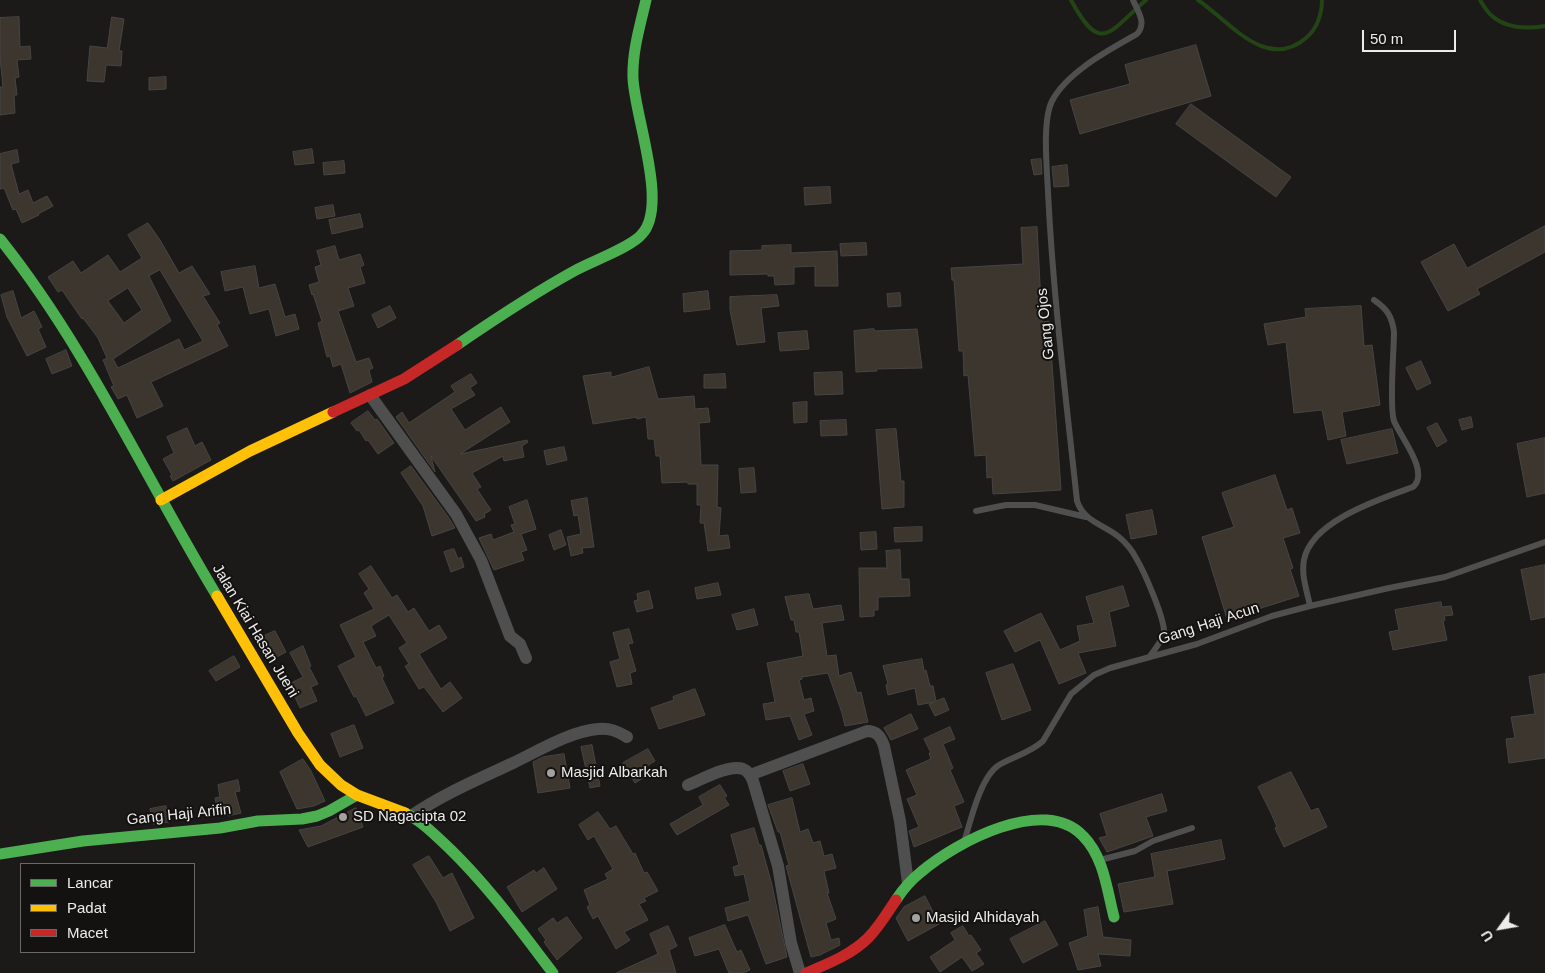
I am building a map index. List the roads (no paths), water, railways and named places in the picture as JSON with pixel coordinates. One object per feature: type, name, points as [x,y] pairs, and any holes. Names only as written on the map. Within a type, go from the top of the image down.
[{"type":"street","points":[[161,500],[250,451],[411,375],[502,314],[576,270],[634,241],[647,228],[652,199],[649,163],[633,81],[634,57],[646,0]]},
{"type":"street","name":"Jalan Kiai Hasan Jueni","points":[[0,239],[28,274],[63,326],[161,500],[303,741],[320,765],[341,785],[357,795],[412,816],[435,835],[470,869],[518,926],[553,973]]},
{"type":"street","points":[[370,395],[456,514],[481,560],[505,618],[510,636],[520,644],[526,658]]},
{"type":"street","points":[[412,816],[429,804],[454,791],[571,736],[597,729],[611,729],[627,736]]},
{"type":"street","points":[[750,775],[867,731],[875,733],[880,737],[884,746],[900,821],[908,883]]},
{"type":"street","points":[[688,785],[730,768],[745,770],[754,781],[778,866],[791,943],[800,973]]},
{"type":"street","name":"Gang Haji Arifin","points":[[0,854],[83,841],[220,828],[258,821],[302,819],[329,811],[357,795]]},
{"type":"street","points":[[806,973],[862,944],[908,883],[929,865],[963,842],[1023,822],[1052,820],[1066,824],[1086,838],[1098,861],[1114,917]]},
{"type":"lane","name":"Gang Ojos","points":[[1087,517],[1080,509],[1077,501],[1058,326],[1050,238],[1046,130],[1052,102],[1066,84],[1088,63],[1141,30],[1142,22],[1133,0]]},
{"type":"lane","points":[[1310,606],[1303,574],[1303,561],[1310,543],[1324,530],[1354,509],[1413,487],[1418,483],[1419,471],[1393,418],[1393,323],[1386,309],[1374,300]]},
{"type":"lane","points":[[976,511],[1006,505],[1035,505],[1087,517],[1119,537],[1129,547],[1142,568],[1164,627],[1164,634],[1150,656]]},
{"type":"lane","name":"Gang Haji Acun","points":[[963,842],[976,805],[992,770],[1030,751],[1043,741],[1071,694],[1094,676],[1110,668],[1197,644],[1272,616],[1389,588],[1445,577],[1545,542]]},
{"type":"lane","points":[[1098,861],[1135,851],[1153,841],[1192,828]]},
{"type":"waterway","points":[[1071,0],[1081,17],[1090,28],[1098,33],[1106,33],[1114,29],[1146,0]]},
{"type":"waterway","points":[[1198,0],[1249,40],[1262,46],[1277,49],[1291,47],[1310,34],[1318,21],[1322,0]]},
{"type":"waterway","points":[[1480,0],[1490,14],[1511,26],[1524,28],[1545,26]]},
{"type":"place","name":"Masjid Albarkah","points":[[551,773]]},
{"type":"place","name":"SD Nagacipta 02","points":[[343,817]]},
{"type":"place","name":"Masjid Alhidayah","points":[[916,918]]}]
